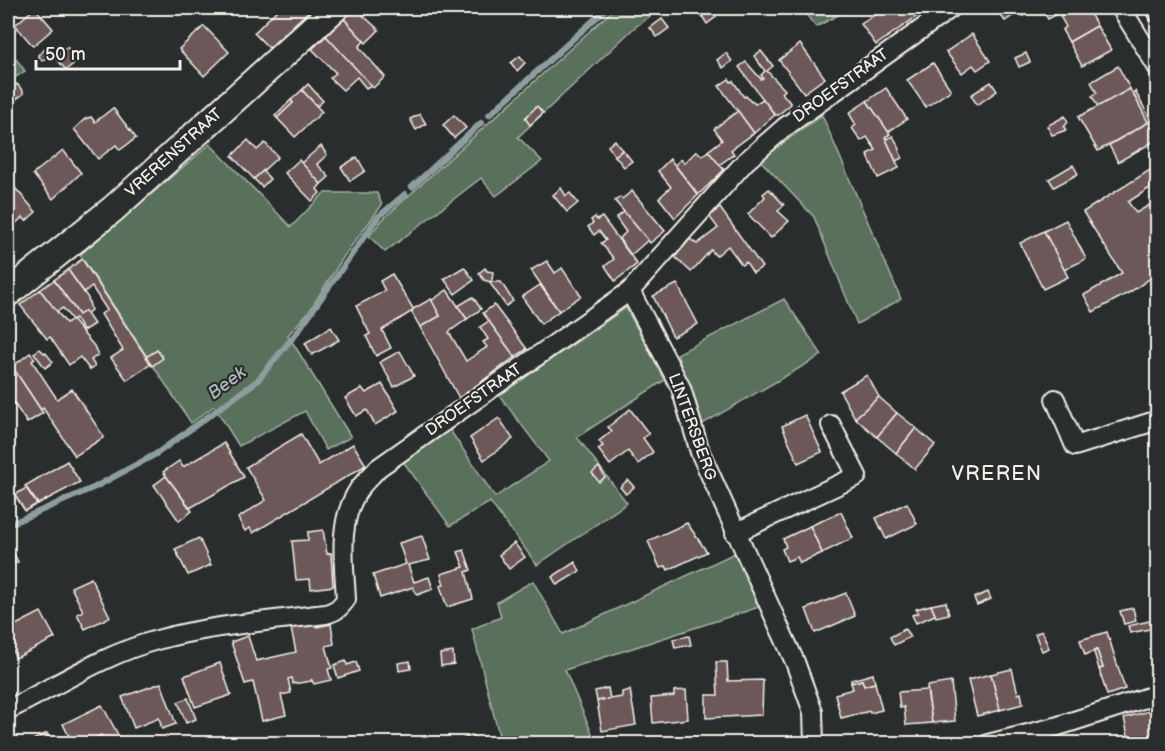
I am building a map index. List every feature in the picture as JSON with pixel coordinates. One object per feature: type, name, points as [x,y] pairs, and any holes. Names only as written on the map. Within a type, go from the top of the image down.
[{"type":"street","name":"DROEFSTRAAT","points":[[8,710],[108,659],[157,640],[334,612],[340,608],[346,599],[344,527],[351,505],[360,489],[378,468],[630,291],[738,170],[784,127],[951,8]]},
{"type":"street","name":"VRERENSTRAAT","points":[[8,293],[113,209],[328,10]]},
{"type":"street","points":[[1126,14],[1158,42]]},
{"type":"street","points":[[1126,14],[1158,68]]},
{"type":"street","name":"LINTERSBERG","points":[[630,291],[681,388],[700,452],[795,662],[813,712],[814,744]]},
{"type":"street","points":[[1054,399],[1074,446],[1158,420]]},
{"type":"street","points":[[735,533],[857,476],[831,425]]},
{"type":"street","points":[[988,744],[1055,727],[1158,694]]},
{"type":"green space","points":[[615,8],[661,8],[634,28],[518,137],[542,161],[496,196],[481,178],[385,252],[369,236],[383,219]]},
{"type":"green space","points":[[801,8],[851,8],[816,27]]},
{"type":"green space","points":[[8,48],[25,71],[8,82]]},
{"type":"green space","points":[[822,115],[901,299],[857,324],[814,217],[760,160]]},
{"type":"green space","points":[[210,144],[291,227],[324,193],[377,193],[382,205],[344,256],[310,310],[288,335],[351,437],[326,450],[305,411],[239,446],[214,406],[191,423],[80,255]]},
{"type":"green space","points":[[784,299],[822,355],[701,425],[677,354]]},
{"type":"green space","points":[[626,308],[665,380],[577,437],[627,503],[537,565],[490,502],[450,526],[402,460],[448,427],[495,497],[549,461],[499,395]]},
{"type":"green space","points":[[735,553],[762,606],[565,670],[596,743],[501,743],[472,629],[501,617],[497,602],[533,581],[563,634]]},
{"type":"building","points":[[35,8],[53,29],[33,46],[15,25]]},
{"type":"building","points":[[279,8],[312,8],[269,48],[254,33]]},
{"type":"building","points":[[355,8],[379,30],[366,43],[344,19]]},
{"type":"building","points":[[885,8],[920,8],[923,12],[876,45],[861,24]]},
{"type":"building","points":[[995,8],[1017,8],[1020,11],[1005,21]]},
{"type":"building","points":[[1017,8],[1037,8],[1023,16]]},
{"type":"building","points":[[1041,8],[1058,8],[1061,12],[1048,19]]},
{"type":"building","points":[[1075,8],[1087,8],[1097,26],[1069,42],[1062,30],[1066,27],[1060,16]]},
{"type":"building","points":[[1158,8],[1158,30],[1144,10]]},
{"type":"building","points":[[711,10],[716,17],[707,24],[702,16]]},
{"type":"building","points":[[344,19],[364,41],[359,47],[385,77],[373,88],[326,36]]},
{"type":"building","points":[[662,19],[669,28],[657,37],[650,28]]},
{"type":"building","points":[[204,26],[229,52],[204,76],[179,49]]},
{"type":"building","points":[[1097,26],[1111,50],[1082,66],[1069,42]]},
{"type":"building","points":[[972,34],[990,61],[977,70],[973,65],[962,73],[946,52]]},
{"type":"building","points":[[326,36],[371,85],[366,88],[357,77],[343,90],[330,78],[336,73],[312,49]]},
{"type":"building","points":[[800,44],[825,78],[804,93],[779,60]]},
{"type":"building","points":[[48,47],[53,53],[42,61],[38,55]]},
{"type":"building","points":[[67,47],[78,60],[66,70],[55,57]]},
{"type":"building","points":[[761,51],[773,66],[767,71],[785,90],[782,93],[791,104],[778,115],[775,115],[739,67],[746,62],[761,79],[763,78],[761,75],[765,71],[754,56]]},
{"type":"building","points":[[726,53],[732,61],[723,68],[717,60]]},
{"type":"building","points":[[1026,53],[1030,62],[1019,67],[1015,58]]},
{"type":"building","points":[[520,56],[525,63],[517,71],[511,63]]},
{"type":"building","points":[[933,63],[951,90],[926,107],[907,80]]},
{"type":"building","points":[[1118,66],[1130,89],[1098,107],[1092,96],[1097,93],[1091,82]]},
{"type":"building","points":[[729,79],[751,102],[755,104],[763,99],[775,115],[754,133],[719,86]]},
{"type":"building","points":[[991,82],[997,91],[977,105],[971,95]]},
{"type":"building","points":[[17,84],[23,94],[15,100],[8,91]]},
{"type":"building","points":[[308,84],[323,101],[317,106],[302,90]]},
{"type":"building","points":[[886,88],[907,119],[888,132],[867,101]]},
{"type":"building","points":[[1130,89],[1149,122],[1098,151],[1078,117]]},
{"type":"building","points":[[302,90],[322,112],[295,137],[277,118],[293,103],[291,100]]},
{"type":"building","points":[[1135,91],[1154,126],[1151,128],[1133,93]]},
{"type":"building","points":[[291,100],[293,103],[277,118],[275,116]]},
{"type":"building","points":[[867,101],[890,134],[885,137],[899,168],[878,178],[867,154],[876,150],[867,137],[861,141],[852,128],[856,125],[849,113]]},
{"type":"building","points":[[537,106],[543,113],[530,125],[525,118]]},
{"type":"building","points":[[113,108],[136,138],[120,150],[116,145],[98,159],[74,129],[85,119],[91,117],[95,122]]},
{"type":"building","points":[[738,111],[754,133],[731,150],[734,154],[719,165],[708,151],[722,140],[714,129]]},
{"type":"building","points":[[420,114],[426,124],[416,130],[410,119]]},
{"type":"building","points":[[454,115],[466,128],[454,138],[443,125]]},
{"type":"building","points":[[1065,116],[1068,122],[1064,127],[1066,130],[1052,135],[1047,126]]},
{"type":"building","points":[[1149,122],[1151,128],[1154,126],[1158,132],[1158,139],[1118,162],[1109,145]]},
{"type":"building","points":[[893,136],[902,158],[896,161],[886,139]]},
{"type":"building","points":[[248,140],[257,150],[265,143],[278,157],[254,179],[232,156]]},
{"type":"building","points":[[615,140],[622,150],[615,156],[608,146]]},
{"type":"building","points":[[321,146],[327,155],[317,164],[329,177],[321,184],[301,163]]},
{"type":"building","points":[[63,150],[81,173],[53,199],[33,174]]},
{"type":"building","points":[[623,150],[632,161],[624,167],[615,156]]},
{"type":"building","points":[[697,151],[702,156],[708,151],[724,170],[698,195],[675,165],[681,159],[684,163]]},
{"type":"building","points":[[357,157],[365,171],[350,181],[341,167]]},
{"type":"building","points":[[670,159],[698,195],[675,218],[659,198],[671,187],[658,171]]},
{"type":"building","points":[[299,160],[321,184],[317,189],[320,193],[312,201],[285,173]]},
{"type":"building","points":[[1073,165],[1078,174],[1054,187],[1049,179]]},
{"type":"building","points":[[1158,165],[1158,186],[1156,184],[1128,202],[1136,213],[1158,200],[1158,273],[1130,292],[1093,312],[1084,295],[1122,273],[1083,212]]},
{"type":"building","points":[[263,171],[270,179],[262,187],[254,179]]},
{"type":"building","points":[[10,182],[36,212],[26,221],[23,217],[8,230],[8,184]]},
{"type":"building","points":[[561,188],[566,196],[570,193],[578,203],[567,212],[553,195]]},
{"type":"building","points":[[769,189],[784,205],[778,211],[789,221],[771,238],[748,214],[765,197],[763,194]]},
{"type":"building","points":[[632,191],[665,231],[650,243],[615,201],[620,197],[622,199]]},
{"type":"building","points":[[720,208],[762,267],[753,273],[746,262],[742,265],[728,246],[716,256],[711,250],[691,272],[675,257],[690,239],[697,244],[718,228],[709,216]]},
{"type":"building","points":[[624,212],[648,240],[631,255],[619,239],[626,232],[616,218]]},
{"type":"building","points":[[595,217],[597,220],[602,217],[637,264],[615,281],[605,266],[614,259],[601,243],[606,240],[599,231],[594,235],[588,227],[593,223],[591,220]]},
{"type":"building","points":[[1066,220],[1086,259],[1064,270],[1044,231]]},
{"type":"building","points":[[1044,231],[1068,277],[1043,289],[1020,243]]},
{"type":"building","points":[[82,259],[151,364],[127,380],[111,358],[123,350],[101,314],[107,310],[92,287],[84,292],[68,270]]},
{"type":"building","points":[[547,261],[555,273],[562,268],[581,296],[559,311],[531,270]]},
{"type":"building","points":[[464,267],[474,280],[455,294],[444,279]]},
{"type":"building","points":[[485,268],[493,272],[490,282],[484,280],[479,273]]},
{"type":"building","points":[[68,270],[88,298],[91,310],[86,314],[85,311],[79,315],[54,280]]},
{"type":"building","points":[[392,274],[414,310],[382,330],[391,348],[376,356],[366,336],[370,334],[356,306],[385,291],[380,281]]},
{"type":"building","points":[[54,280],[79,315],[85,311],[94,324],[83,331],[75,318],[72,320],[63,308],[56,312],[40,290]]},
{"type":"building","points":[[501,282],[513,301],[506,306],[490,283]]},
{"type":"building","points":[[677,284],[698,324],[673,337],[653,296]]},
{"type":"building","points":[[540,285],[559,311],[541,324],[522,297]]},
{"type":"building","points":[[40,290],[66,323],[72,320],[94,346],[98,355],[91,360],[95,366],[90,370],[80,357],[69,365],[50,337],[47,339],[20,305]]},
{"type":"building","points":[[447,290],[467,319],[449,332],[466,361],[487,347],[483,342],[488,339],[480,327],[489,321],[515,357],[459,398],[420,327],[440,316],[431,301]]},
{"type":"building","points":[[473,297],[481,309],[467,319],[458,306]]},
{"type":"building","points":[[431,299],[440,316],[420,327],[412,313],[413,309]]},
{"type":"building","points":[[494,305],[527,349],[515,357],[483,313]]},
{"type":"building","points":[[331,327],[339,340],[312,355],[305,343]]},
{"type":"building","points":[[40,349],[53,362],[45,368],[34,353]]},
{"type":"building","points":[[157,350],[163,358],[152,366],[146,357]]},
{"type":"building","points":[[400,351],[414,376],[394,387],[380,362]]},
{"type":"building","points":[[30,353],[35,359],[32,361],[57,399],[72,389],[104,437],[75,456],[12,367]]},
{"type":"building","points":[[8,360],[43,413],[27,423],[8,394]]},
{"type":"building","points":[[867,375],[879,397],[855,418],[840,391]]},
{"type":"building","points":[[382,384],[398,411],[375,425],[367,410],[356,416],[345,398],[362,388],[366,393]]},
{"type":"building","points":[[879,397],[897,413],[877,437],[855,418]]},
{"type":"building","points":[[630,409],[649,434],[643,438],[653,452],[638,464],[628,451],[610,465],[598,449],[603,446],[599,441],[612,431],[608,427]]},
{"type":"building","points":[[897,413],[916,428],[896,453],[877,437]]},
{"type":"building","points":[[805,415],[822,452],[798,463],[782,426]]},
{"type":"building","points":[[499,418],[513,439],[484,460],[470,438]]},
{"type":"building","points":[[916,428],[935,445],[915,469],[896,453]]},
{"type":"building","points":[[301,434],[319,465],[353,444],[366,465],[253,533],[250,528],[245,531],[238,518],[266,500],[246,467]]},
{"type":"building","points":[[224,443],[244,477],[190,508],[163,472],[179,461],[183,467]]},
{"type":"building","points":[[67,461],[80,482],[38,504],[25,486]]},
{"type":"building","points":[[599,467],[605,477],[599,482],[592,473]]},
{"type":"building","points":[[166,476],[192,511],[179,521],[154,485]]},
{"type":"building","points":[[628,480],[634,487],[626,494],[620,487]]},
{"type":"building","points":[[26,488],[37,504],[25,511],[15,495]]},
{"type":"building","points":[[907,503],[917,524],[886,539],[876,518]]},
{"type":"building","points":[[841,512],[853,538],[822,553],[810,526]]},
{"type":"building","points":[[687,523],[707,552],[668,570],[666,566],[660,568],[648,541]]},
{"type":"building","points":[[810,526],[822,553],[800,563],[797,557],[787,561],[782,549],[786,547],[783,539]]},
{"type":"building","points":[[323,530],[327,554],[331,553],[333,586],[311,589],[310,579],[296,580],[292,541],[308,540],[308,532]]},
{"type":"building","points":[[422,536],[430,560],[408,565],[414,582],[429,577],[433,589],[417,595],[413,587],[380,598],[373,575],[406,564],[399,543]]},
{"type":"building","points":[[199,538],[211,565],[188,575],[175,549]]},
{"type":"building","points":[[514,543],[525,557],[509,569],[499,555]]},
{"type":"building","points":[[10,546],[18,562],[8,567],[8,547]]},
{"type":"building","points":[[464,550],[471,570],[466,572],[473,599],[447,607],[440,586],[444,585],[441,574],[464,567],[458,552]]},
{"type":"building","points":[[575,562],[580,571],[557,585],[552,577]]},
{"type":"building","points":[[91,578],[110,617],[85,629],[77,614],[83,611],[71,587]]},
{"type":"building","points":[[988,592],[991,599],[977,605],[974,598]]},
{"type":"building","points":[[846,593],[855,616],[815,633],[806,609]]},
{"type":"building","points":[[946,602],[949,614],[936,617],[931,605]]},
{"type":"building","points":[[931,605],[935,615],[916,623],[912,615],[918,613],[916,609]]},
{"type":"building","points":[[1133,608],[1136,621],[1124,624],[1120,611]]},
{"type":"building","points":[[41,612],[55,638],[16,658],[8,641],[8,629]]},
{"type":"building","points":[[1158,619],[1158,632],[1156,633],[1154,628],[1130,633],[1128,626]]},
{"type":"building","points":[[316,624],[317,627],[331,624],[334,644],[326,646],[332,668],[328,669],[331,680],[314,684],[311,679],[312,681],[293,684],[292,678],[288,679],[291,693],[281,695],[286,715],[262,721],[253,682],[245,684],[231,642],[248,636],[256,661],[296,652],[291,628]]},
{"type":"building","points":[[905,629],[910,637],[894,645],[890,637]]},
{"type":"building","points":[[1042,631],[1049,648],[1042,651],[1035,634]]},
{"type":"building","points":[[1107,632],[1125,689],[1107,695],[1099,669],[1103,668],[1097,650],[1085,655],[1080,640]]},
{"type":"building","points":[[689,636],[691,645],[675,648],[673,639]]},
{"type":"building","points":[[1097,650],[1103,668],[1099,669],[1094,652]]},
{"type":"building","points":[[453,652],[454,664],[441,666],[440,654]]},
{"type":"building","points":[[346,661],[347,665],[356,662],[359,671],[338,678],[334,665]]},
{"type":"building","points":[[410,661],[411,669],[399,671],[398,663]]},
{"type":"building","points":[[716,662],[727,662],[728,681],[763,680],[762,715],[706,718],[706,695],[718,695]]},
{"type":"building","points":[[220,663],[231,695],[195,707],[184,676]]},
{"type":"building","points":[[1012,669],[1023,704],[1000,710],[991,674]]},
{"type":"building","points":[[873,674],[875,683],[864,686],[862,680],[851,683],[851,680]]},
{"type":"building","points":[[991,674],[1000,710],[977,716],[968,680]]},
{"type":"building","points":[[862,680],[864,686],[875,683],[882,710],[841,718],[835,694],[853,689],[851,683]]},
{"type":"building","points":[[951,682],[955,721],[932,723],[927,686]]},
{"type":"building","points":[[161,683],[176,724],[162,729],[159,718],[134,728],[122,697]]},
{"type":"building","points":[[608,688],[610,699],[597,701],[595,691]]},
{"type":"building","points":[[630,690],[636,725],[602,731],[597,701],[622,697],[622,692]]},
{"type":"building","points":[[686,690],[688,719],[653,723],[651,698],[674,696],[674,691]]},
{"type":"building","points":[[927,690],[932,723],[906,725],[904,707],[900,708],[898,692]]},
{"type":"building","points":[[188,698],[196,719],[186,723],[178,702]]},
{"type":"building","points":[[102,705],[123,744],[105,744],[101,735],[84,744],[73,744],[63,724]]},
{"type":"building","points":[[1153,710],[1158,738],[1141,744],[1130,744],[1124,718]]},
{"type":"building","points":[[47,733],[52,744],[25,744]]},
{"type":"building","points":[[472,735],[476,744],[451,744]]},
{"type":"waterway","name":"Beek","points":[[489,115],[607,8]]},
{"type":"waterway","name":"Beek","points":[[412,187],[481,123]]},
{"type":"waterway","name":"Beek","points":[[8,525],[95,487],[156,454],[257,381],[298,331],[378,217],[405,194]]},
{"type":"district","name":"VREREN","points":[[997,474]]}]
